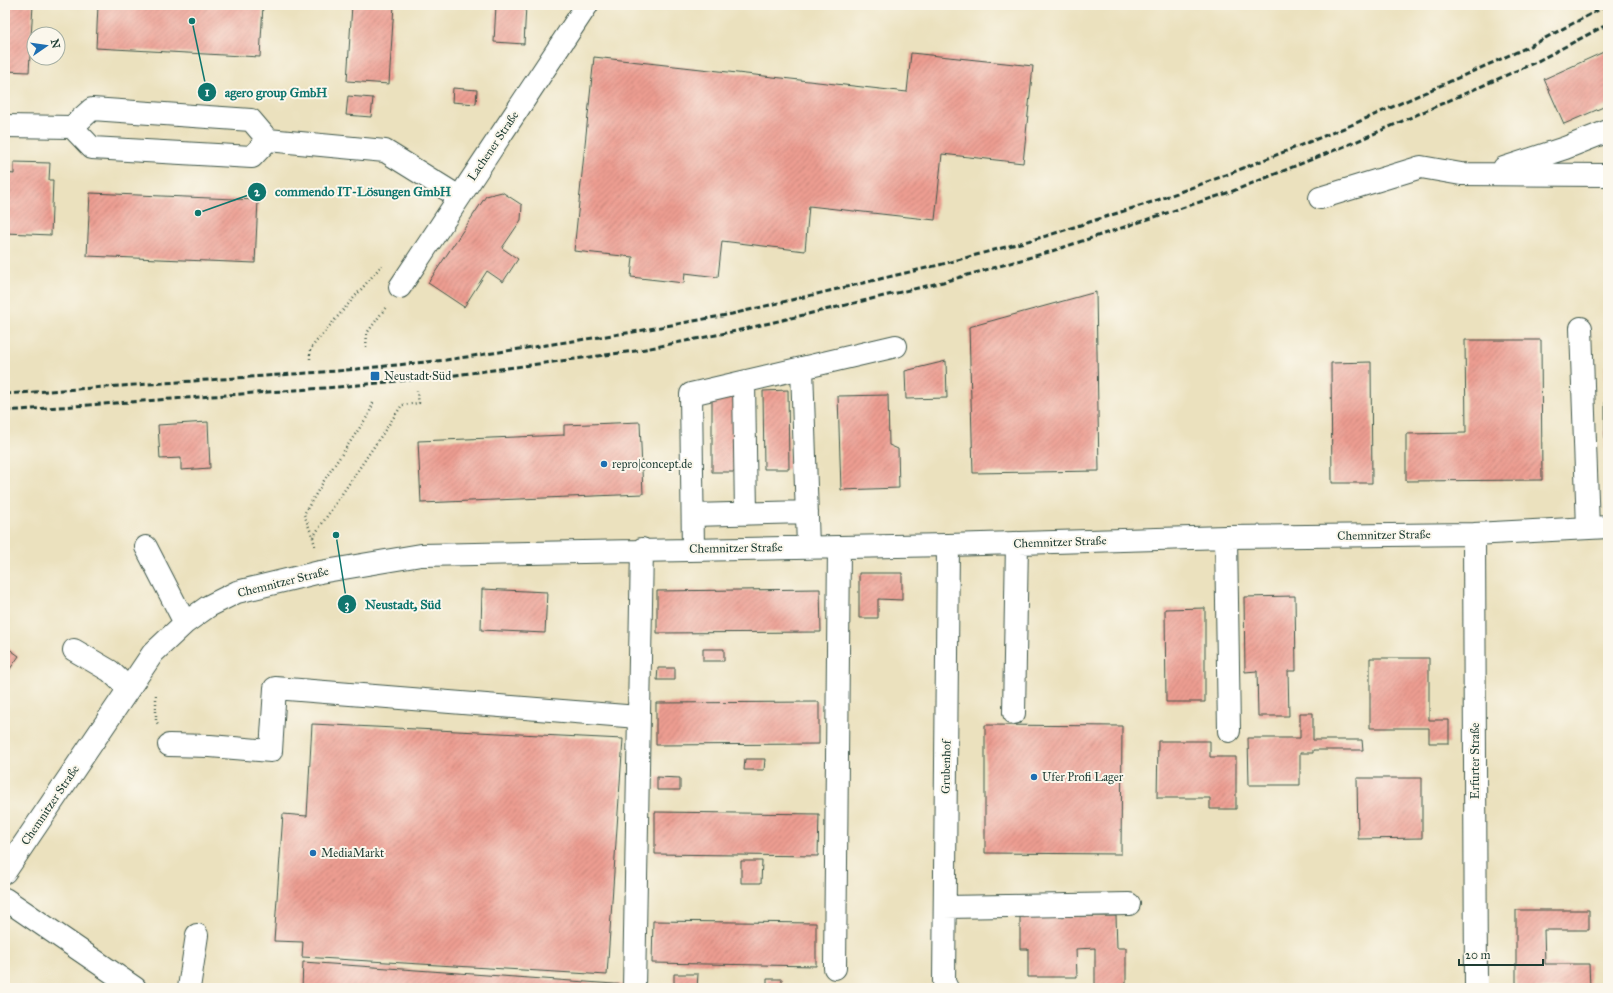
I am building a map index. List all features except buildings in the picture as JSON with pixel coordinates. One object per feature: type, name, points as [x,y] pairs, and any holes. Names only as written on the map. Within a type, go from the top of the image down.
[{"type":"street","name":"Lachener Straße","points":[[400,287],[587,5]]},
{"type":"street","points":[[5,126],[72,127],[92,109],[251,120],[268,140],[385,151],[459,197]]},
{"type":"street","points":[[72,127],[92,148],[252,158],[268,140]]},
{"type":"street","points":[[1487,174],[1565,148],[1608,131]]},
{"type":"street","points":[[1320,198],[1421,167],[1461,174],[1608,175]]},
{"type":"street","points":[[1581,328],[1598,527]]},
{"type":"street","points":[[693,549],[691,394],[896,346]]},
{"type":"street","points":[[802,368],[808,547]]},
{"type":"street","points":[[744,382],[746,514]]},
{"type":"street","points":[[693,516],[807,512]]},
{"type":"street","name":"Chemnitzer Straße","points":[[5,872],[153,653],[186,623],[210,606],[237,592],[320,572],[421,555],[948,545],[1226,537],[1474,534],[1598,527]]},
{"type":"street","name":"Erfurter Straße","points":[[1474,534],[1476,988]]},
{"type":"street","points":[[1226,537],[1229,731]]},
{"type":"street","points":[[1014,713],[1017,543]]},
{"type":"street","name":"Grubenhof","points":[[947,988],[944,982],[948,545]]},
{"type":"street","points":[[146,547],[186,623]]},
{"type":"street","points":[[835,968],[839,547]]},
{"type":"street","points":[[634,988],[642,550]]},
{"type":"street","points":[[74,650],[110,671],[129,689]]},
{"type":"street","points":[[169,745],[210,746],[271,751],[275,688],[638,717]]},
{"type":"street","points":[[5,899],[135,988]]},
{"type":"street","points":[[945,907],[1129,904]]},
{"type":"street","points":[[189,988],[197,935]]},
{"type":"path","points":[[310,359],[310,350],[315,343],[387,259]]},
{"type":"path","points":[[366,347],[367,333],[400,287]]},
{"type":"path","points":[[313,538],[402,405],[419,403],[417,391]]},
{"type":"path","points":[[320,572],[313,538],[304,514],[369,414],[373,403]]},
{"type":"path","points":[[156,693],[156,721]]},
{"type":"railway","points":[[5,394],[337,371],[446,360],[633,332],[732,314],[939,265],[1046,236],[1155,201],[1226,175],[1349,126],[1528,47],[1608,5]]},
{"type":"railway","points":[[5,411],[338,387],[448,376],[635,351],[736,331],[943,282],[1049,252],[1233,191],[1355,142],[1534,63],[1608,24]]},
{"type":"place","name":"agero group GmbH","points":[[192,21]]},
{"type":"place","name":"commendo IT-Lösungen GmbH","points":[[198,213]]},
{"type":"place","name":"Neustadt Süd","points":[[375,376]]},
{"type":"place","name":"repro|concept.de","points":[[604,464]]},
{"type":"place","name":"Neustadt, Süd","points":[[336,535]]},
{"type":"place","name":"Ufer Profi Lager","points":[[1034,777]]},
{"type":"place","name":"MediaMarkt","points":[[313,853]]}]
